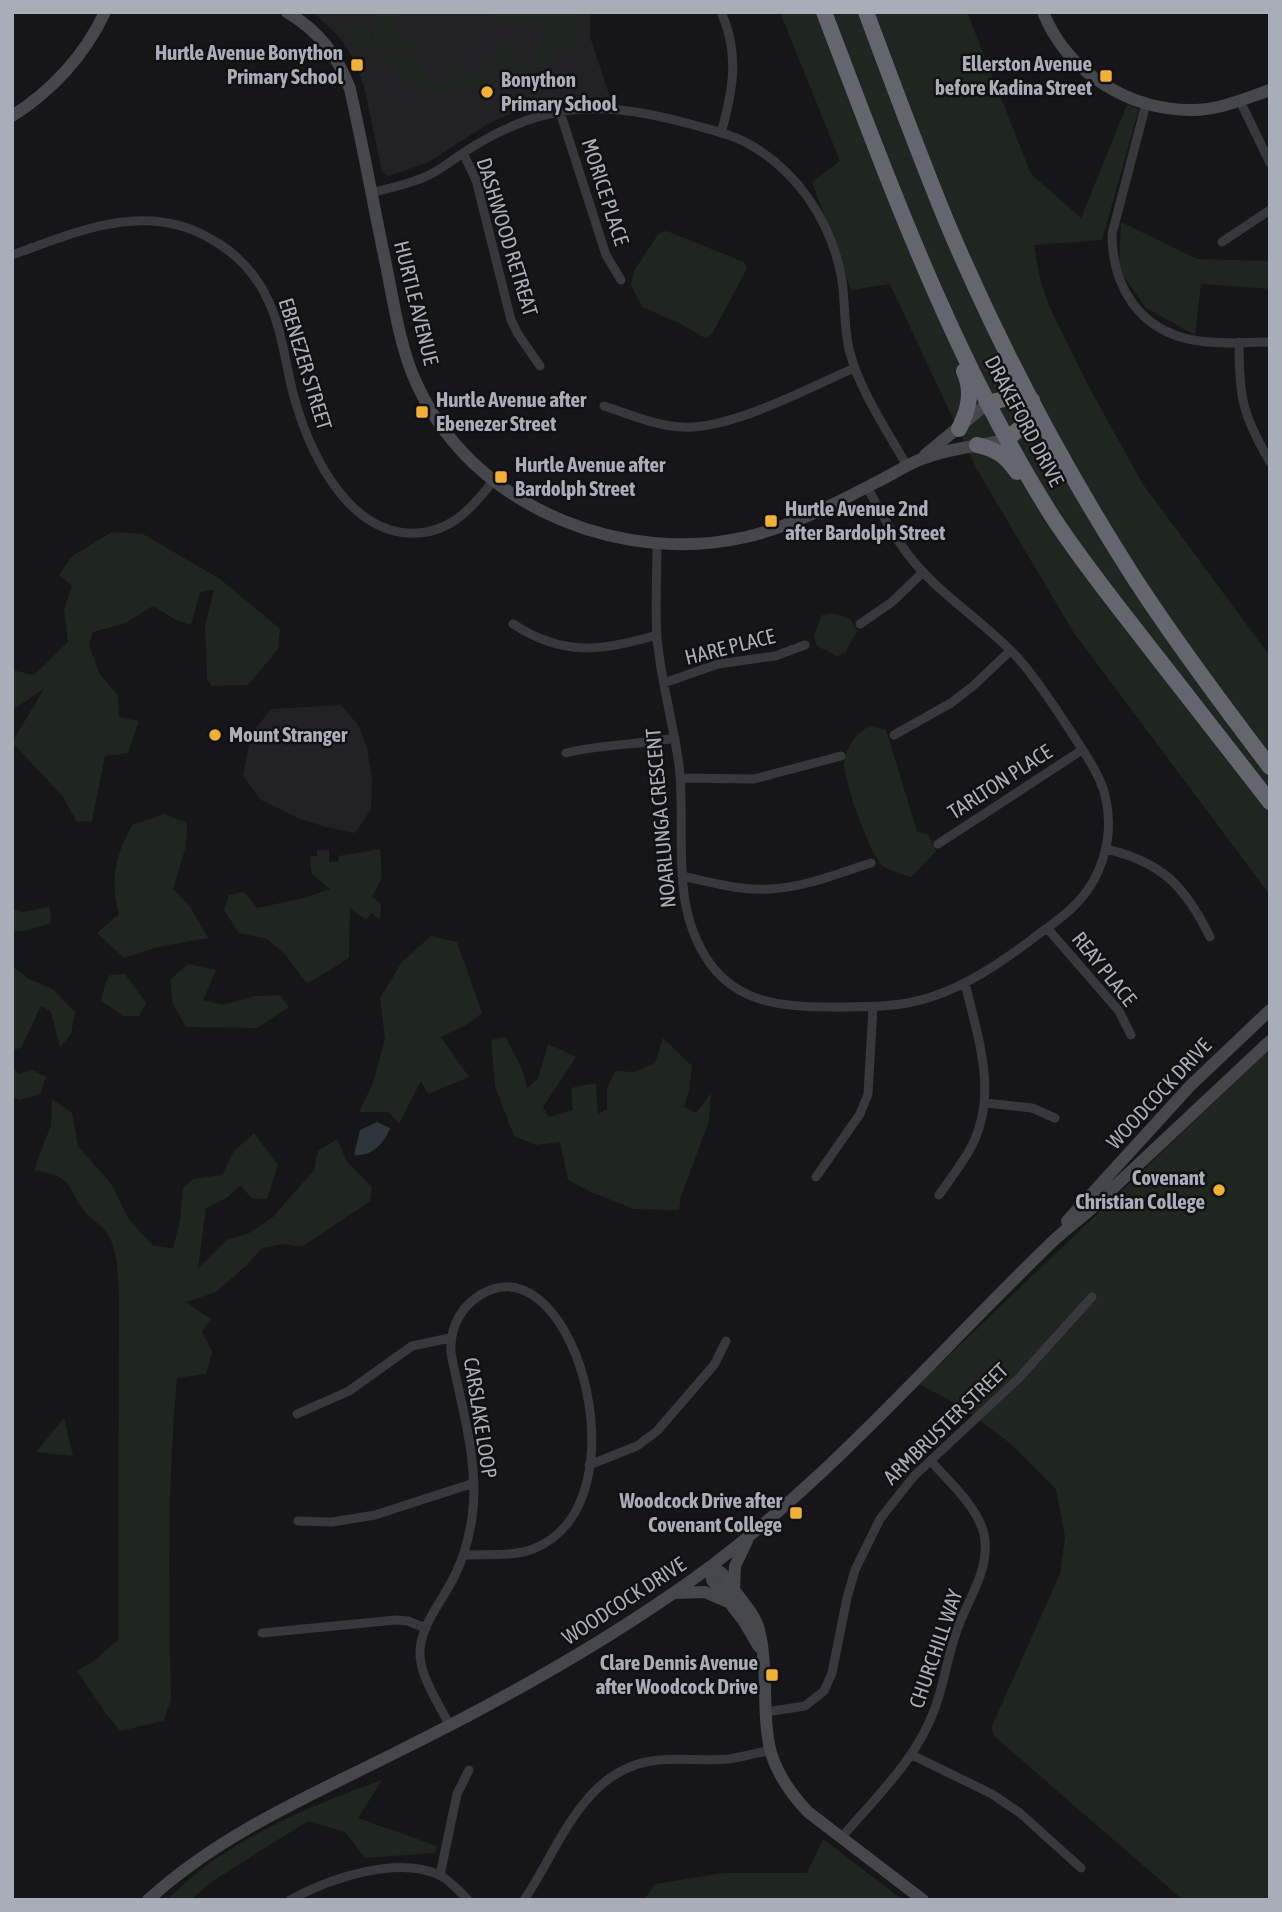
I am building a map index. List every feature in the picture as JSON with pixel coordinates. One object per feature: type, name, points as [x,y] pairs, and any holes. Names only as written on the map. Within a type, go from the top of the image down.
[{"type":"highway","name":"DRAKEFORD DRIVE","points":[[824,12],[892,192],[947,320],[1007,439],[1053,517],[1100,583],[1270,802]]},
{"type":"highway","name":"DRAKEFORD DRIVE","points":[[866,12],[929,178],[975,285],[1032,400],[1131,573],[1204,680],[1270,767]]},
{"type":"highway","points":[[947,320],[948,337],[969,381],[970,400],[959,429]]},
{"type":"highway","points":[[988,403],[1016,396],[1032,400],[1024,425],[1007,439]]},
{"type":"highway","points":[[978,445],[991,448],[1009,460],[1035,501],[1053,517]]},
{"type":"street","points":[[12,116],[37,99],[78,57],[105,12]]},
{"type":"street","name":"HURTLE AVENUE","points":[[287,12],[320,36],[342,69],[350,89],[399,331],[412,372],[430,411],[445,433],[472,463],[533,507],[578,527],[625,539],[657,543],[709,543],[764,533],[810,516],[919,460],[1007,439]]},
{"type":"street","points":[[721,12],[732,42],[734,72],[732,92],[721,133]]},
{"type":"street","points":[[1043,12],[1068,54],[1087,73],[1115,92],[1146,104],[1193,110],[1217,107],[1270,90]]},
{"type":"street","points":[[1240,101],[1270,163]]},
{"type":"street","points":[[1146,104],[1112,234],[1112,253],[1119,280],[1128,297],[1142,313],[1171,334],[1195,341],[1270,342]]},
{"type":"street","points":[[372,193],[427,176],[491,136],[518,123],[560,112],[605,108],[635,111],[721,133],[762,152],[780,166],[804,193],[826,228],[840,274],[847,340],[854,368],[906,466]]},
{"type":"street","name":"MORICE PLACE","points":[[560,112],[606,255],[621,280]]},
{"type":"street","name":"DASHWOOD RETREAT","points":[[463,153],[476,180],[512,320],[518,334],[540,366]]},
{"type":"street","points":[[1222,242],[1270,210]]},
{"type":"street","name":"EBENEZER STREET","points":[[12,256],[88,227],[122,221],[156,221],[179,225],[210,237],[242,262],[267,297],[307,437],[327,475],[353,508],[375,524],[391,530],[416,534],[433,531],[464,515],[494,481]]},
{"type":"street","points":[[1239,342],[1241,397],[1251,429],[1270,462]]},
{"type":"street","points":[[604,406],[659,424],[679,427],[708,426],[737,418],[854,368]]},
{"type":"street","name":"HURTLE AVENUE","points":[[919,460],[988,403]]},
{"type":"street","name":"NOARLUNGA CRESCENT","points":[[657,543],[657,635],[680,779],[682,876],[686,912],[693,934],[709,962],[727,981],[755,998],[791,1007],[873,1007],[931,997],[965,983],[998,964],[1071,909],[1095,878],[1106,849],[1108,814],[1099,779],[1041,687],[1010,650],[923,572],[898,541],[867,487]]},
{"type":"street","points":[[860,624],[892,602],[923,572]]},
{"type":"street","points":[[513,624],[539,639],[570,648],[612,647],[657,635]]},
{"type":"street","name":"HARE PLACE","points":[[664,683],[718,664],[775,656],[805,645]]},
{"type":"street","points":[[894,735],[951,703],[1010,650]]},
{"type":"street","points":[[566,753],[594,746],[675,738]]},
{"type":"street","name":"TARLTON PLACE","points":[[937,844],[1082,750]]},
{"type":"street","points":[[680,779],[754,779],[841,756]]},
{"type":"street","points":[[1106,849],[1132,856],[1158,868],[1173,881],[1197,910],[1210,937]]},
{"type":"street","points":[[682,876],[740,887],[770,889],[789,887],[871,863]]},
{"type":"street","name":"REAY PLACE","points":[[1047,928],[1119,1011],[1131,1035]]},
{"type":"street","points":[[939,1195],[978,1133],[985,1103],[983,1059],[965,983]]},
{"type":"street","points":[[816,1177],[860,1114],[868,1094],[873,1007]]},
{"type":"street","name":"WOODCOCK DRIVE","points":[[1053,1241],[1068,1220],[1190,1086],[1270,1010]]},
{"type":"street","name":"WOODCOCK DRIVE","points":[[148,1900],[170,1880],[225,1840],[494,1704],[584,1652],[674,1593],[752,1534],[798,1496],[861,1436],[1053,1241],[1093,1208],[1270,1041]]},
{"type":"street","points":[[985,1103],[1032,1108],[1055,1118]]},
{"type":"street","name":"CARSLAKE LOOP","points":[[450,1726],[421,1663],[421,1639],[464,1555],[472,1520],[474,1483],[450,1338],[459,1316],[479,1295],[505,1287],[518,1289],[542,1302],[567,1335],[585,1378],[591,1415],[589,1465],[584,1491],[567,1524],[548,1541],[518,1554],[464,1555]]},
{"type":"street","name":"ARMBRUSTER STREET","points":[[766,1712],[805,1706],[816,1700],[824,1691],[832,1673],[847,1598],[867,1544],[896,1496],[1012,1386],[1091,1297]]},
{"type":"street","points":[[298,1414],[349,1391],[412,1346],[450,1338]]},
{"type":"street","points":[[589,1465],[637,1446],[657,1432],[714,1365],[726,1340]]},
{"type":"street","name":"CHURCHILL WAY","points":[[842,1837],[912,1755],[935,1708],[956,1633],[981,1575],[985,1553],[984,1537],[977,1516],[931,1461]]},
{"type":"street","points":[[298,1521],[332,1522],[375,1515],[474,1483]]},
{"type":"street","points":[[734,1590],[735,1566],[742,1548],[752,1534]]},
{"type":"street","points":[[710,1566],[712,1580],[732,1604],[762,1654]]},
{"type":"street","points":[[710,1566],[724,1574],[749,1609],[760,1633],[771,1750],[783,1780],[808,1812],[923,1900]]},
{"type":"street","points":[[674,1593],[705,1592],[732,1604]]},
{"type":"street","points":[[262,1633],[396,1620],[408,1621],[426,1628]]},
{"type":"street","points":[[524,1900],[579,1808],[615,1774],[651,1761],[726,1759],[771,1750]]},
{"type":"street","points":[[912,1755],[964,1779],[1002,1801],[1046,1835],[1081,1868]]},
{"type":"street","points":[[440,1875],[457,1794],[469,1770]]},
{"type":"street","points":[[290,1900],[325,1882],[367,1871],[409,1869],[440,1875],[468,1900]]},
{"type":"shaded area","name":"Bonython Primary School","points":[[313,12],[591,12],[590,37],[610,97],[571,99],[514,112],[486,125],[429,162],[389,176],[382,172],[364,86],[353,58],[340,38]]},
{"type":"shaded area","points":[[379,12],[397,12],[397,17],[394,17],[395,37],[400,37],[400,42],[414,42],[414,49],[370,48]]},
{"type":"shaded area","points":[[489,12],[578,12],[579,44],[572,45],[537,70],[521,75],[500,58],[494,44],[514,44],[514,65],[537,66],[537,43],[546,42],[546,26],[508,23]]},
{"type":"shaded area","points":[[780,12],[967,12],[1031,174],[1081,218],[1127,105],[1139,109],[1102,240],[1034,245],[1040,279],[1049,306],[1088,385],[1142,483],[1270,656],[1270,895],[1074,633],[976,468],[890,284],[851,290],[812,182],[840,161]]},
{"type":"shaded area","points":[[337,22],[374,23],[366,52],[362,51]]},
{"type":"shaded area","points":[[367,50],[420,52],[415,72],[427,73],[427,79],[437,83],[447,81],[449,73],[457,73],[454,53],[456,61],[463,67],[464,79],[466,76],[486,76],[479,80],[492,78],[490,69],[493,68],[493,56],[497,58],[495,65],[497,59],[517,76],[460,91],[426,93]]},
{"type":"shaded area","points":[[1121,222],[1197,259],[1270,261],[1270,289],[1201,284],[1195,335],[1146,308],[1119,269]]},
{"type":"shaded area","points":[[667,231],[744,262],[747,268],[712,334],[705,338],[642,307],[631,285],[634,271],[659,233]]},
{"type":"shaded area","points":[[112,532],[143,534],[220,579],[280,629],[278,649],[248,685],[212,686],[207,679],[205,626],[214,590],[200,592],[191,625],[176,620],[153,606],[126,623],[93,632],[89,645],[100,675],[118,695],[119,717],[139,721],[128,753],[105,756],[92,821],[77,822],[63,797],[12,742],[44,689],[12,710],[12,670],[34,675],[68,642],[64,609],[72,586],[59,575],[72,556]]},
{"type":"shaded area","points":[[832,613],[850,619],[857,631],[845,653],[837,656],[817,646],[814,635],[822,615]]},
{"type":"shaded area","points":[[341,705],[358,725],[367,747],[372,779],[371,809],[355,833],[300,819],[261,800],[243,776],[251,734],[271,709]]},
{"type":"shaded area","points":[[870,726],[886,730],[917,831],[928,835],[936,851],[911,877],[888,869],[879,861],[866,836],[849,789],[844,766],[846,754],[856,737]]},
{"type":"shaded area","points":[[164,814],[187,823],[186,846],[173,889],[191,908],[208,938],[158,947],[124,958],[97,933],[119,914],[114,879],[118,858],[132,825]]},
{"type":"shaded area","points":[[380,849],[382,877],[372,897],[381,904],[380,919],[371,913],[366,920],[350,908],[349,958],[307,984],[284,953],[267,939],[239,933],[224,910],[229,895],[244,892],[257,908],[304,898],[330,889],[312,874],[310,862],[338,862],[339,856]]},
{"type":"shaded area","points":[[317,850],[329,850],[329,862],[310,862],[310,856],[317,856]]},
{"type":"shaded area","points":[[50,907],[51,923],[12,932],[12,908],[22,912]]},
{"type":"shaded area","points":[[431,936],[457,942],[482,1013],[466,1025],[441,1037],[469,1077],[428,1094],[421,1081],[399,1124],[389,1112],[359,1112],[373,1083],[385,1039],[380,998],[402,962]]},
{"type":"shaded area","points":[[188,964],[216,970],[203,1000],[223,1005],[255,996],[280,995],[289,1007],[257,1028],[186,1027],[173,1004],[170,980]]},
{"type":"shaded area","points":[[12,966],[29,979],[54,990],[75,1012],[71,1034],[60,1048],[51,1012],[41,1006],[21,1048],[12,1050]]},
{"type":"shaded area","points":[[125,974],[146,1003],[139,1016],[123,1016],[101,1001],[110,975]]},
{"type":"shaded area","points":[[505,1037],[522,1068],[527,1088],[538,1079],[548,1044],[576,1057],[543,1107],[549,1117],[573,1110],[571,1088],[596,1083],[598,1114],[607,1109],[607,1089],[615,1071],[634,1072],[655,1063],[663,1038],[692,1066],[684,1107],[696,1113],[711,1093],[709,1121],[681,1196],[679,1210],[634,1209],[593,1193],[568,1180],[560,1142],[536,1145],[514,1136],[495,1086],[491,1040]]},
{"type":"shaded area","points":[[1270,1049],[1270,1900],[1183,1900],[994,1736],[991,1728],[1060,1574],[1065,1537],[1056,1489],[1011,1444],[962,1407],[919,1384]]},
{"type":"shaded area","points":[[12,1066],[19,1074],[32,1070],[46,1077],[40,1094],[20,1100],[12,1097]]},
{"type":"shaded area","points":[[52,1099],[72,1113],[78,1146],[112,1185],[128,1218],[153,1246],[173,1248],[180,1221],[183,1188],[193,1179],[222,1175],[234,1151],[254,1133],[278,1165],[267,1199],[251,1198],[241,1185],[228,1197],[206,1208],[198,1269],[227,1240],[249,1233],[273,1217],[314,1170],[318,1151],[337,1139],[347,1162],[372,1187],[370,1201],[302,1247],[285,1244],[262,1248],[216,1292],[186,1302],[211,1319],[202,1331],[212,1352],[206,1374],[177,1378],[170,1498],[171,1700],[163,1721],[120,1731],[77,1671],[94,1661],[118,1640],[117,1263],[106,1232],[86,1213],[68,1184],[57,1176],[34,1170],[51,1125]]},
{"type":"shaded area","points":[[377,1122],[390,1128],[385,1139],[372,1151],[354,1155],[360,1130]]},
{"type":"shaded area","points":[[64,1418],[73,1456],[36,1452]]},
{"type":"shaded area","points":[[382,1780],[358,1818],[437,1846],[435,1853],[365,1858],[345,1832],[308,1821],[213,1881],[190,1900],[166,1900],[203,1868],[245,1840],[312,1807]]},
{"type":"shaded area","points":[[823,1839],[903,1900],[644,1900],[655,1884],[723,1873],[807,1873]]},
{"type":"place","name":"Hurtle Avenue Bonython Primary School","points":[[357,65]]},
{"type":"place","name":"Ellerston Avenue before Kadina Street","points":[[1106,76]]},
{"type":"place","name":"Bonython Primary School","points":[[487,92]]},
{"type":"place","name":"Hurtle Avenue after Ebenezer Street","points":[[422,412]]},
{"type":"place","name":"Hurtle Avenue after Bardolph Street","points":[[501,477]]},
{"type":"place","name":"Hurtle Avenue 2nd after Bardolph Street","points":[[771,521]]},
{"type":"place","name":"Mount Stranger","points":[[215,735]]},
{"type":"place","name":"Covenant Christian College","points":[[1219,1190]]},
{"type":"place","name":"Woodcock Drive after Covenant College","points":[[796,1513]]},
{"type":"place","name":"Clare Dennis Avenue after Woodcock Drive","points":[[772,1675]]}]
